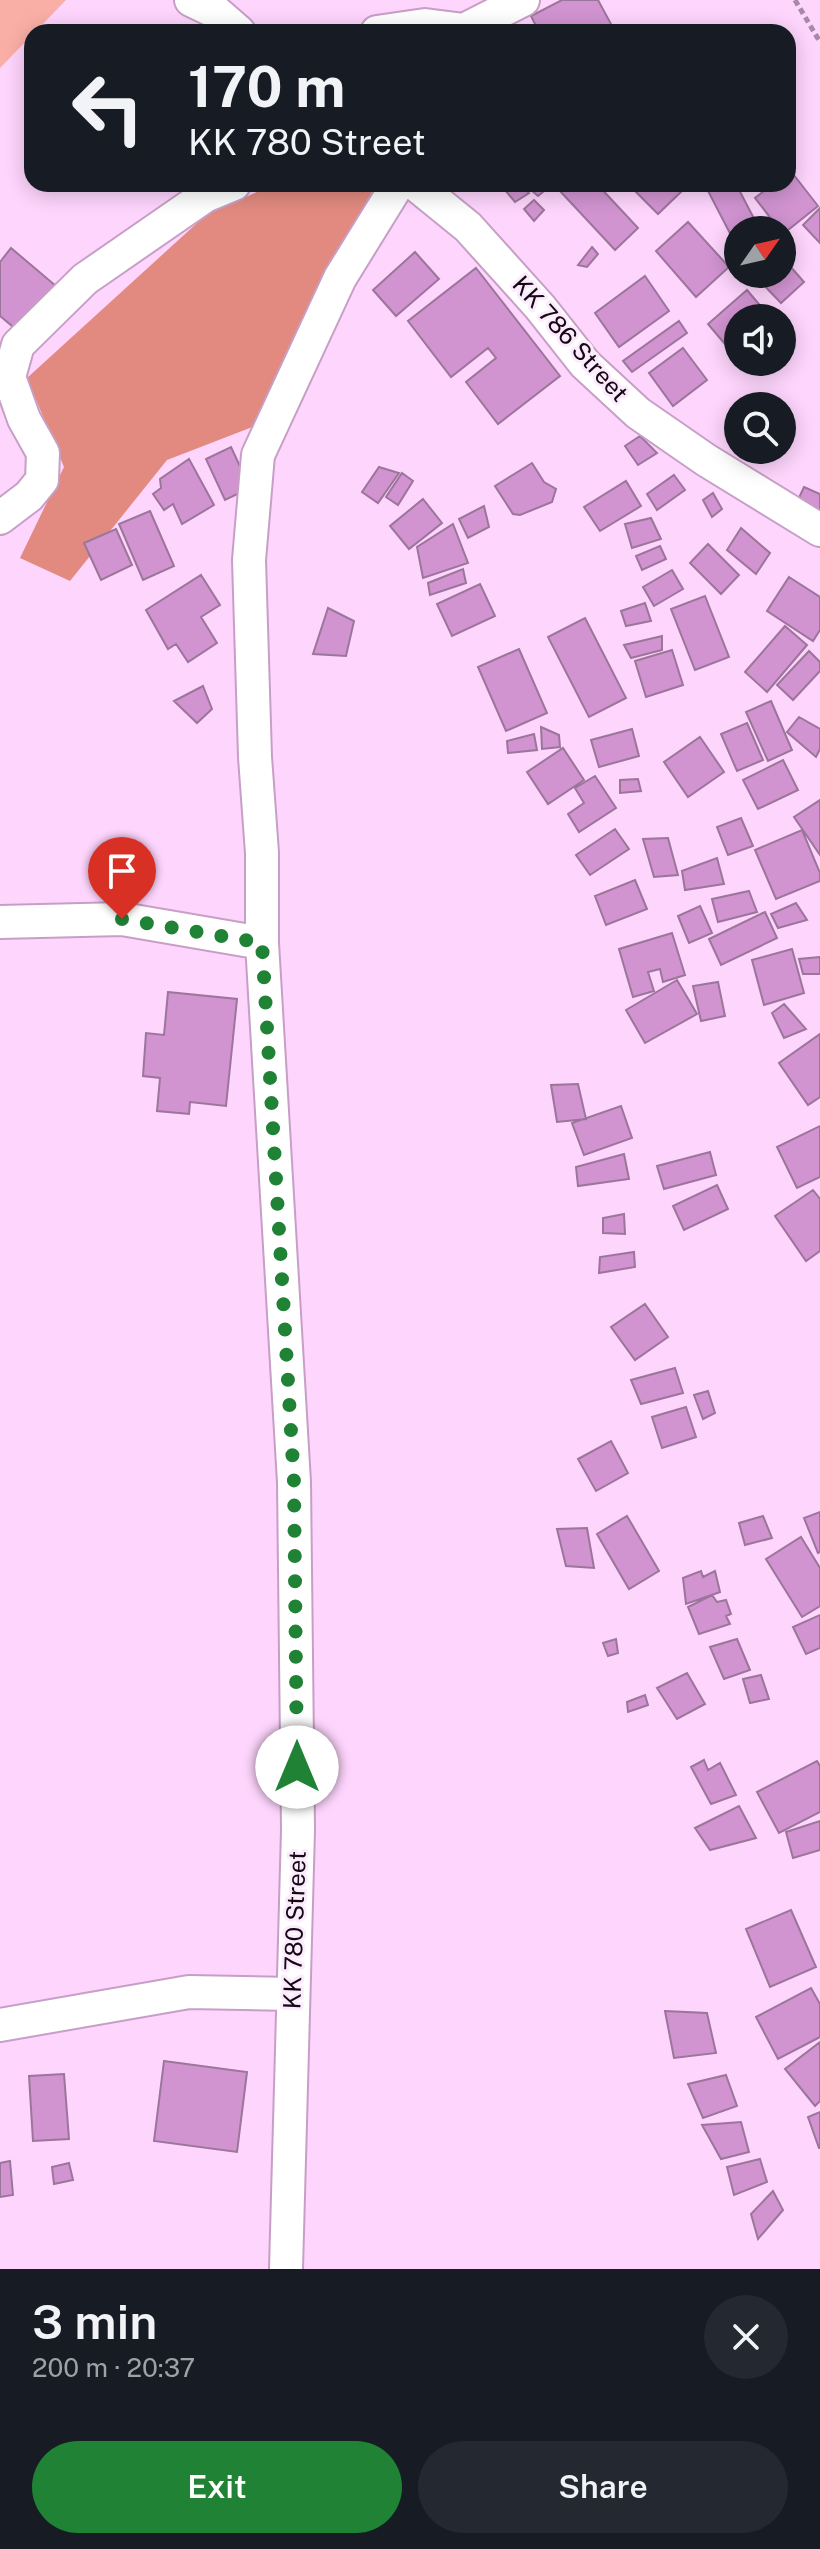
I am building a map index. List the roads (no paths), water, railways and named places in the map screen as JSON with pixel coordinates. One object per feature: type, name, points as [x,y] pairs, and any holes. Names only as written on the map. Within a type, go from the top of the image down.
[{"type":"street","points":[[476,24],[523,0]]},
{"type":"street","points":[[215,15],[241,24]]},
{"type":"street","points":[[0,518],[29,496],[42,480],[43,453],[24,419],[9,377],[18,345],[85,279],[215,192]]},
{"type":"street","name":"KK 780 Street","points":[[286,2269],[298,1830],[294,1482],[262,943],[262,853],[255,757],[249,560],[258,455],[340,278],[393,192]]},
{"type":"street","name":"KK 786 Street","points":[[425,192],[468,227],[540,307],[585,364],[638,413],[706,460],[820,530]]},
{"type":"street","points":[[0,922],[122,919],[262,943]]},
{"type":"street","points":[[0,2025],[189,1992],[293,1994]]}]
